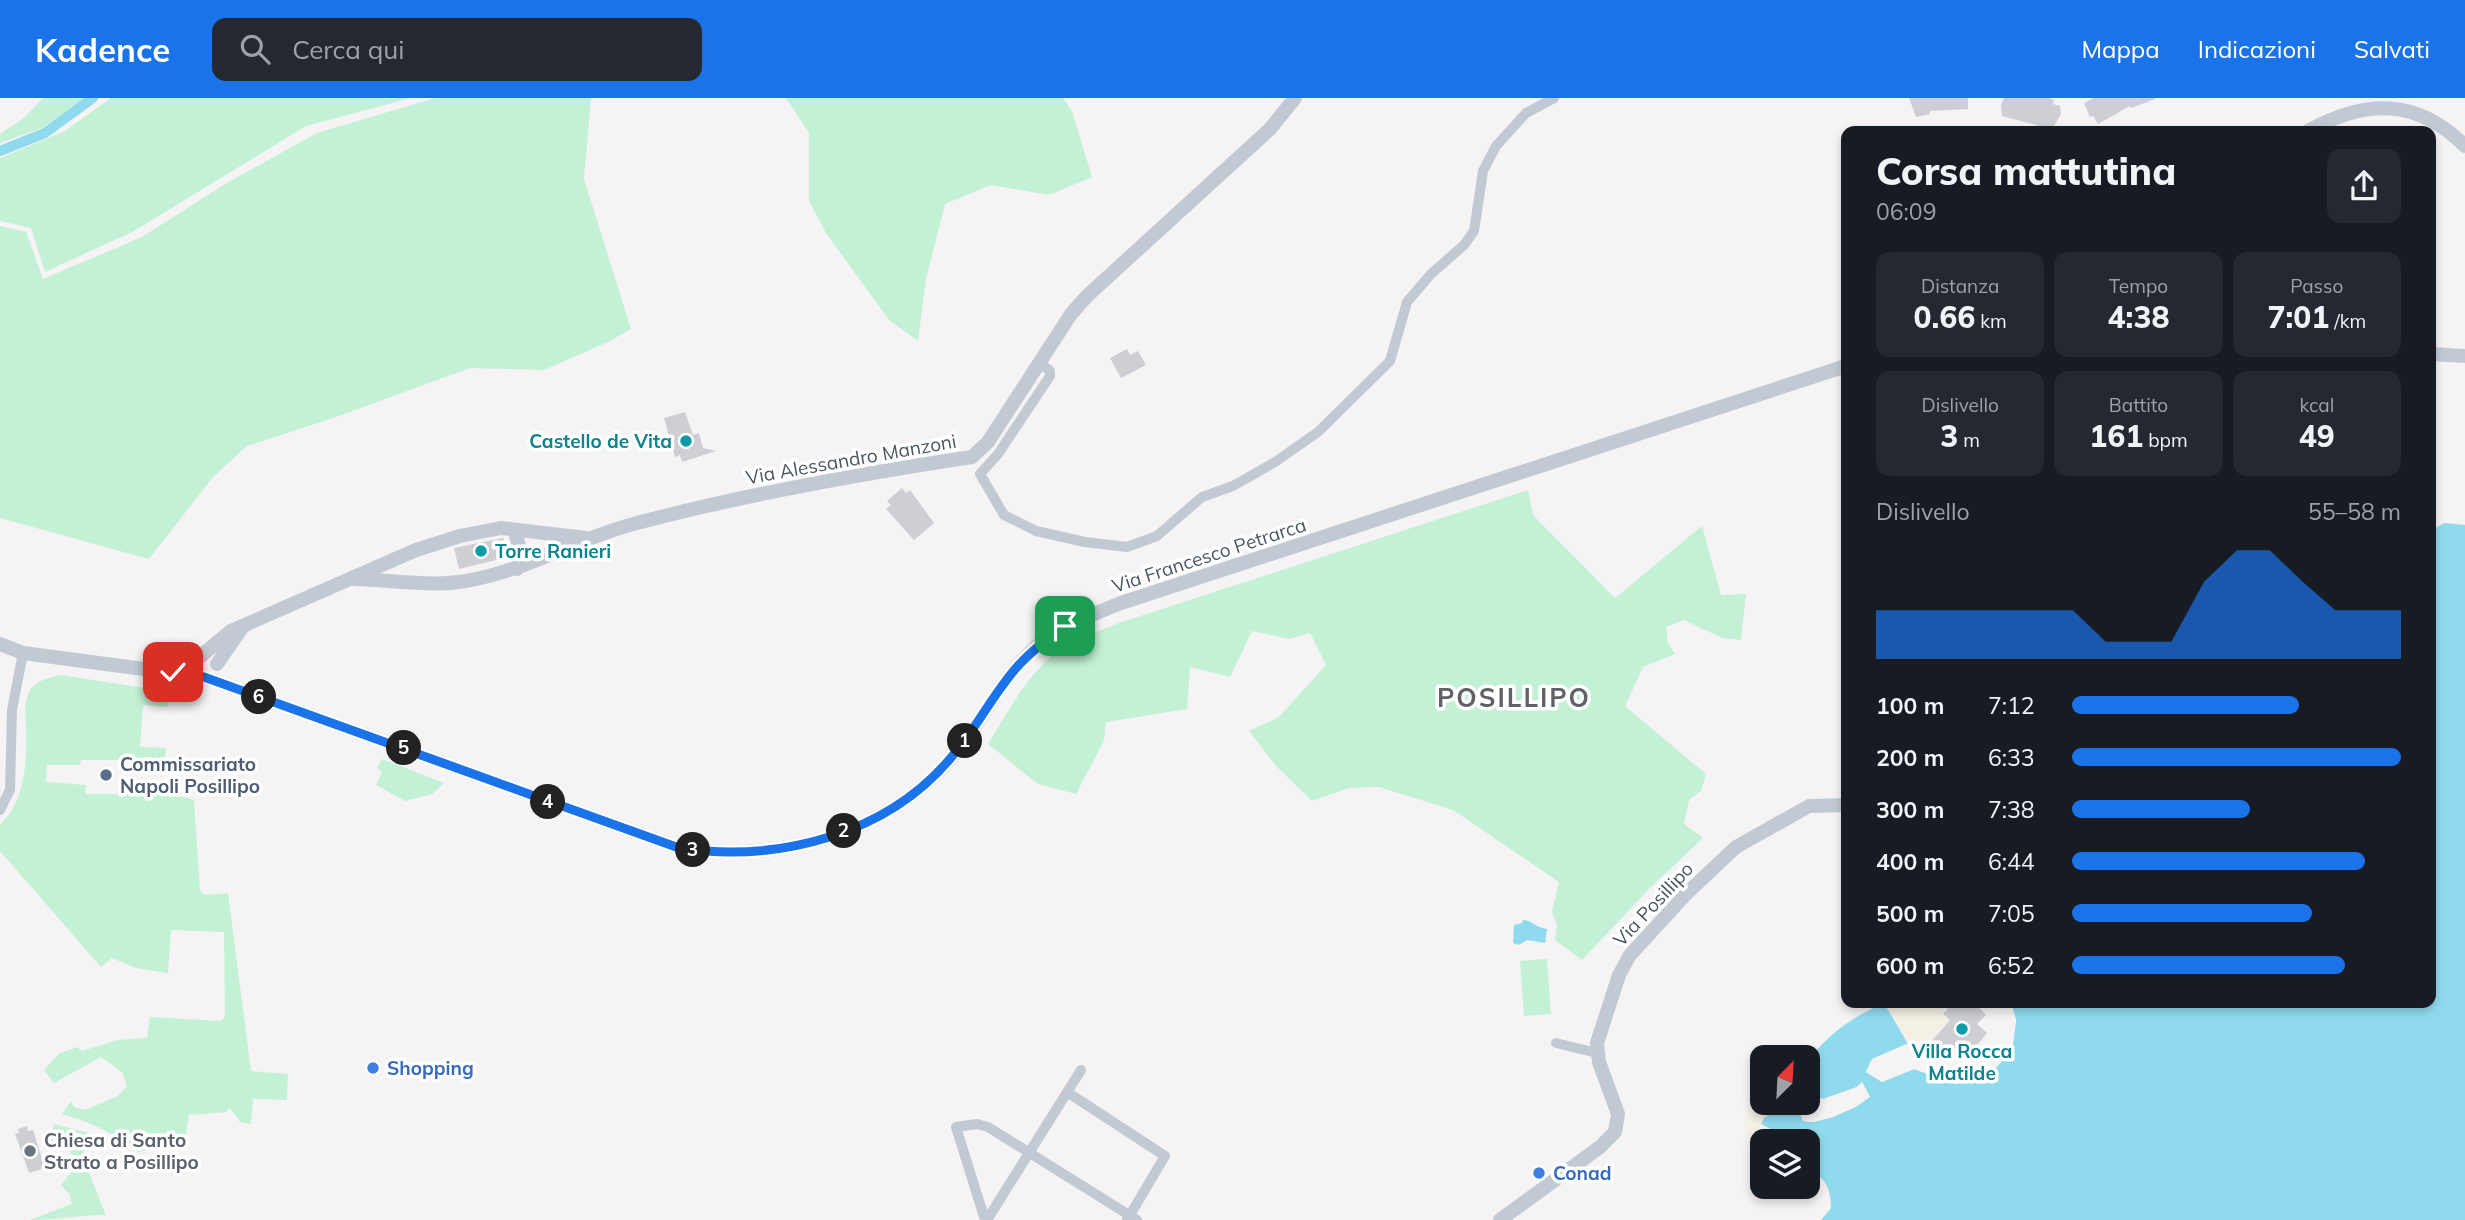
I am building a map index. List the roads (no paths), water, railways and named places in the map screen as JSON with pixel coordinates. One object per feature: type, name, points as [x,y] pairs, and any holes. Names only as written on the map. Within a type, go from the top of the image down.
[{"type":"street","name":"Via Alessandro Manzoni","points":[[354,579],[464,582],[517,569],[591,538],[687,510],[813,483],[972,457],[988,442],[1087,296],[1270,129],[1295,98]]},
{"type":"street","points":[[1040,363],[1050,371],[1050,376],[998,454],[981,474],[1003,516],[1036,531],[1085,542],[1126,547],[1157,536],[1202,497],[1233,486],[1275,462],[1318,432],[1372,382],[1390,361],[1407,302],[1431,274],[1464,245],[1474,231],[1483,171],[1496,146],[1526,113],[1554,98]]},
{"type":"street","points":[[2317,126],[2358,108],[2407,103],[2444,127],[2465,146]]},
{"type":"street","points":[[2436,354],[2465,356]]},
{"type":"street","name":"Via Francesco Petrarca","points":[[203,677],[679,848],[710,853],[759,852],[816,842],[862,825],[915,792],[952,758],[1016,668],[1037,647],[1065,626],[1135,598],[1841,368]]},
{"type":"street","name":"Via Alessandro Manzoni","points":[[173,672],[200,657],[219,638],[248,624],[410,553],[481,530],[514,530],[591,538]]},
{"type":"street","points":[[514,530],[521,552],[517,569]]},
{"type":"street","points":[[410,553],[405,561],[406,567],[409,573],[424,582]]},
{"type":"street","name":"Via Alessandro Manzoni","points":[[217,666],[234,637],[248,624]]},
{"type":"street","points":[[0,645],[23,653],[203,677],[212,675],[217,666],[213,657],[200,657],[194,670],[203,677]]},
{"type":"street","points":[[0,810],[10,790],[12,710],[23,653]]},
{"type":"street","name":"Via Francesco Petrarca","points":[[217,666],[255,695]]},
{"type":"street","name":"Via Posillipo","points":[[1500,1220],[1587,1157],[1615,1132],[1618,1114],[1598,1053],[1599,1035],[1624,964],[1686,894],[1727,853],[1809,806],[1841,805]]},
{"type":"street","points":[[1556,1043],[1598,1053]]},
{"type":"street","points":[[986,1220],[1081,1070]]},
{"type":"street","points":[[986,1220],[956,1127],[983,1125],[1132,1219],[1165,1156],[1067,1092]]},
{"type":"water","points":[[2445,523],[2465,525],[2465,1220],[1821,1220],[1831,1208],[1830,1195],[1820,1177],[1820,1129],[1771,1129],[1761,1124],[1768,1115],[1801,1115],[1803,1121],[1814,1122],[1870,1097],[1862,1082],[1857,1087],[1823,1099],[1820,1098],[1820,1047],[1842,1027],[1874,1008],[1887,1008],[1908,1044],[1872,1059],[1866,1072],[1882,1082],[1914,1069],[1956,1084],[1987,1076],[2012,1052],[2016,1020],[2012,1008],[2436,1008],[2436,528]]},
{"type":"water","points":[[1523,920],[1547,929],[1545,943],[1527,940],[1519,945],[1513,943],[1514,925],[1522,923]]},
{"type":"waterway","points":[[0,151],[45,133],[93,98]]},
{"type":"place","name":"Castello de Vita","points":[[686,441]]},
{"type":"place","name":"Torre Ranieri","points":[[481,551]]},
{"type":"place","name":"Commissariato Napoli Posillipo","points":[[106,775]]},
{"type":"place","name":"Villa Rocca Matilde","points":[[1962,1029]]},
{"type":"place","name":"Shopping","points":[[373,1068]]},
{"type":"place","name":"Chiesa di Santo Strato a Posillipo","points":[[30,1151]]},
{"type":"place","name":"Conad","points":[[1539,1173]]},
{"type":"district","name":"POSILLIPO","points":[[1514,697]]}]
